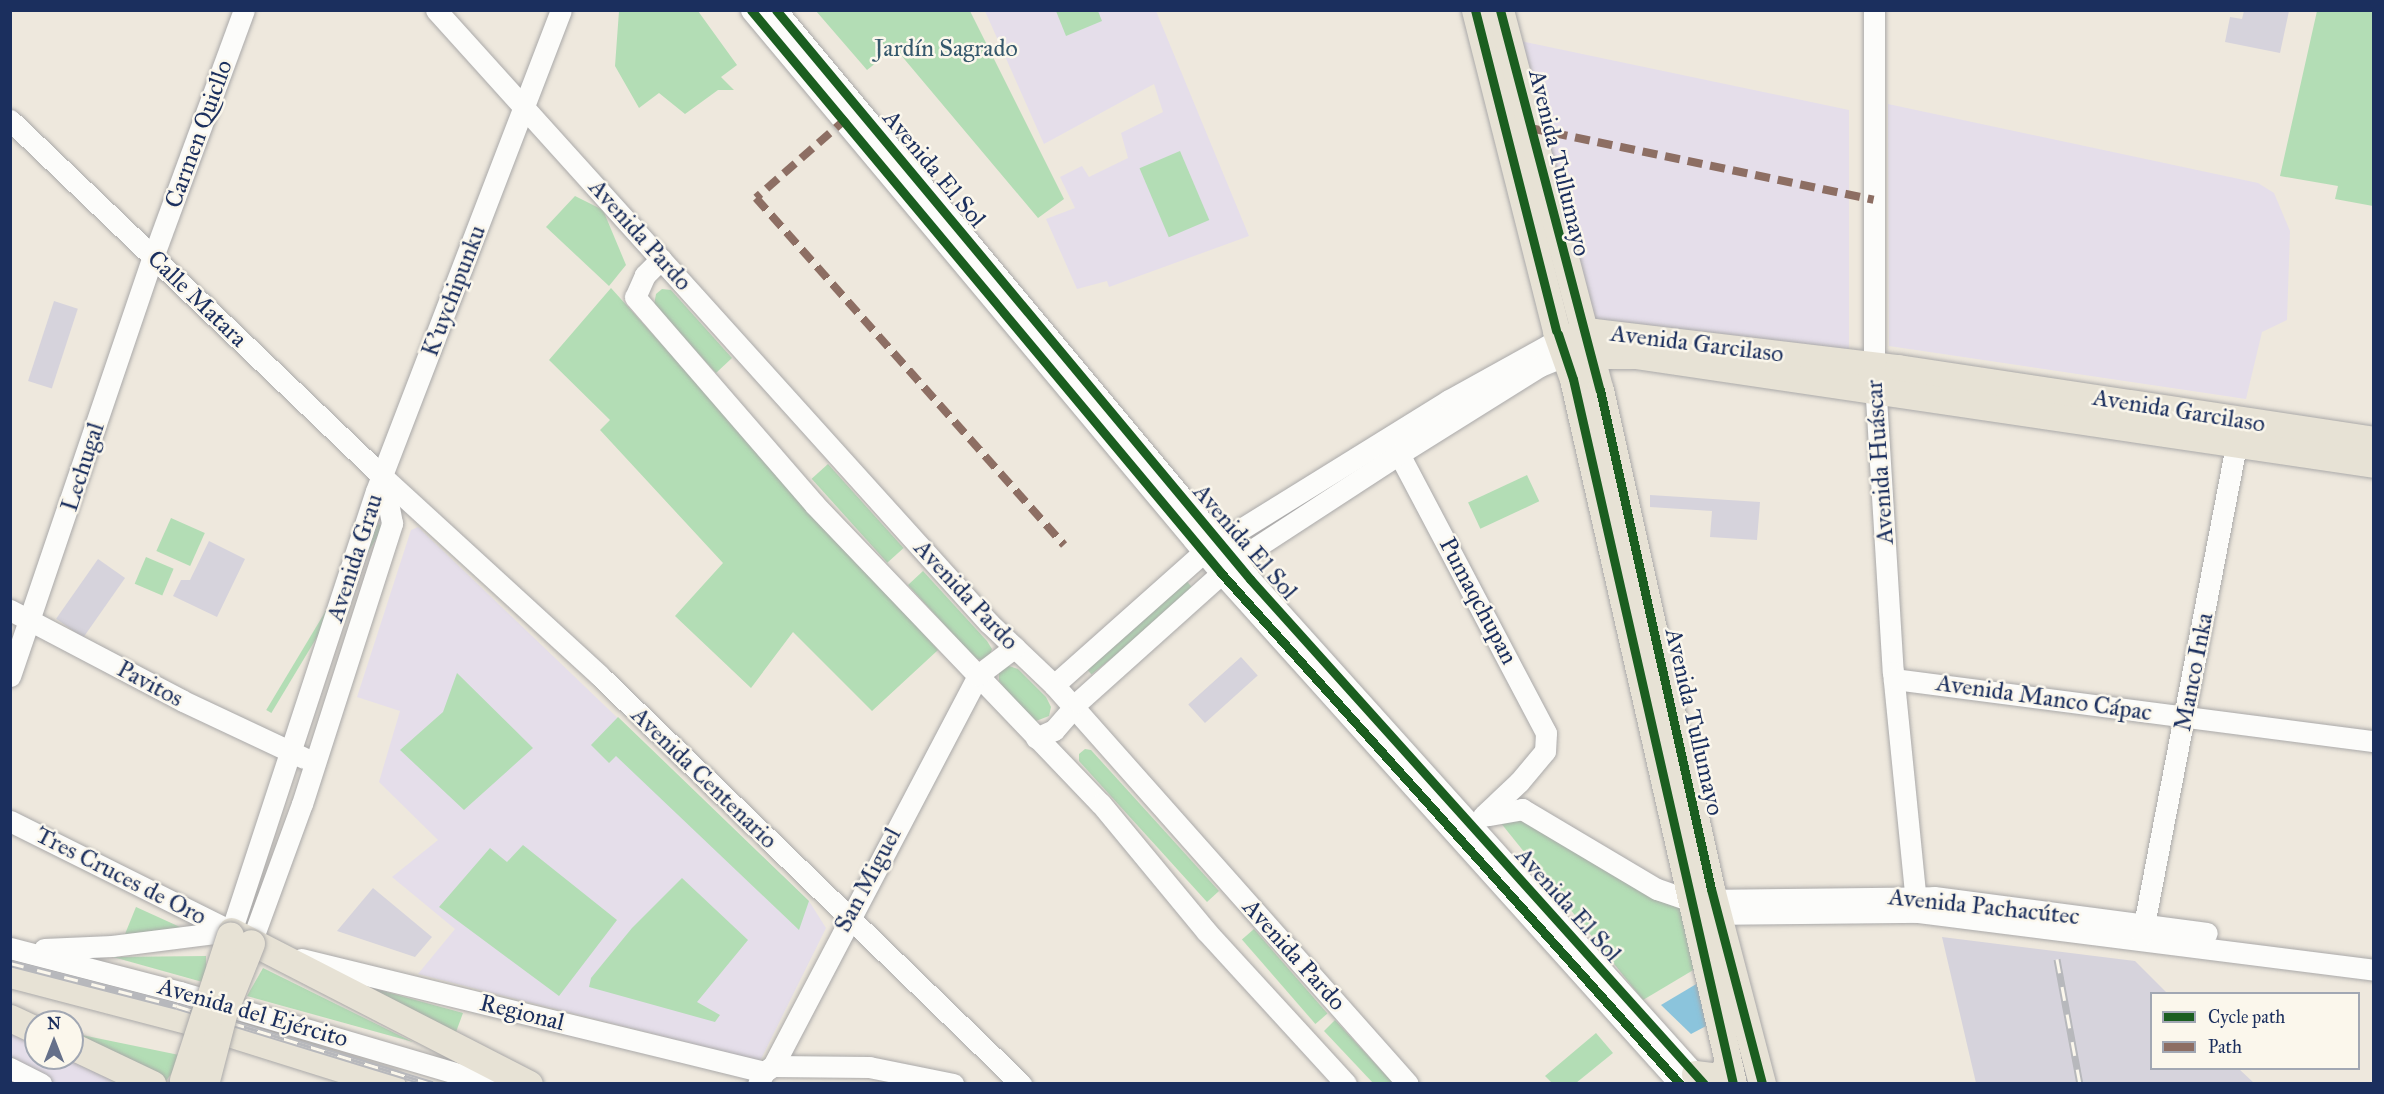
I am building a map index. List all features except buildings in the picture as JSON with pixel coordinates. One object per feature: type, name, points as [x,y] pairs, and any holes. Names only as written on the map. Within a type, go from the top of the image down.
[{"type":"main road","name":"Avenida Tullumayo","points":[[1475,10],[1574,346]]},
{"type":"main road","name":"Avenida Tullumayo","points":[[1500,10],[1574,346],[1707,905],[1762,1083]]},
{"type":"main road","name":"Avenida Garcilaso","points":[[1574,346],[1875,377],[2238,431],[2373,440]]},
{"type":"main road","name":"Avenida Garcilaso","points":[[2238,431],[2373,464]]},
{"type":"main road","name":"Avenida Tullumayo","points":[[1707,905],[1730,1074]]},
{"type":"main road","points":[[190,1082],[241,937],[280,954],[529,1083]]},
{"type":"main road","name":"Avenida del Ejército","points":[[10,974],[194,1022],[391,1083]]},
{"type":"main road","name":"Avenida del Ejército","points":[[10,993],[141,1023],[184,1029],[270,1061],[339,1083]]},
{"type":"main road","points":[[10,1018],[24,1024]]},
{"type":"main road","points":[[84,1051],[153,1083]]},
{"type":"main road","points":[[1693,1080],[1730,1074]]},
{"type":"street","name":"Carmen Quicllo","points":[[153,257],[244,10]]},
{"type":"street","name":"Avenida Pardo","points":[[436,10],[526,106],[661,259],[1015,647],[1054,685],[1408,1083]]},
{"type":"street","name":"K'uychipunku","points":[[383,477],[561,10]]},
{"type":"street","name":"Avenida El Sol","points":[[751,10],[1212,547]]},
{"type":"street","name":"Avenida El Sol","points":[[776,10],[1228,567],[1471,826],[1693,1080]]},
{"type":"street","name":"Avenida Huáscar","points":[[1874,10],[1875,377],[1895,686],[1916,904]]},
{"type":"street","name":"Calle Matara","points":[[10,120],[383,477]]},
{"type":"street","name":"Lechugal","points":[[10,676],[32,621],[153,257]]},
{"type":"street","name":"Avenida Pardo","points":[[661,259],[645,275],[635,297],[814,504],[1101,804],[1206,931],[1346,1083]]},
{"type":"street","points":[[1054,685],[1212,547],[1449,400],[1574,346]]},
{"type":"street","name":"Avenida Garcilaso","points":[[1036,738],[1054,730],[1074,708],[1228,567],[1399,454],[1574,346]]},
{"type":"street","name":"Manco Inka","points":[[2143,931],[2238,431]]},
{"type":"street","name":"Pumaqchupan","points":[[1399,454],[1527,693],[1546,734],[1545,751],[1520,782]]},
{"type":"street","name":"Avenida Grau","points":[[241,937],[292,754],[383,477]]},
{"type":"street","name":"Avenida Grau","points":[[241,937],[315,762],[392,523],[383,477]]},
{"type":"street","name":"Avenida Centenario","points":[[383,477],[608,683],[848,918],[1021,1083]]},
{"type":"street","name":"Pavitos","points":[[10,610],[292,754],[315,762]]},
{"type":"street","points":[[978,675],[1015,647]]},
{"type":"street","name":"San Miguel","points":[[765,1074],[978,675]]},
{"type":"street","name":"Avenida Manco Cápac","points":[[1895,686],[2184,723],[2373,741]]},
{"type":"street","name":"Avenida Manco Cápac","points":[[2184,723],[2373,755]]},
{"type":"street","points":[[1520,782],[1522,809]]},
{"type":"street","points":[[1471,826],[1520,782]]},
{"type":"street","points":[[1471,826],[1522,809],[1657,889],[1707,905]]},
{"type":"street","name":"Tres Cruces de Oro","points":[[10,821],[241,937]]},
{"type":"street","name":"Avenida Pachacútec","points":[[1707,905],[1791,914],[1916,904]]},
{"type":"street","name":"Avenida Pachacútec","points":[[1707,905],[1916,904],[2373,957]]},
{"type":"street","name":"Avenida Pachacútec","points":[[2143,931],[2373,970]]},
{"type":"street","points":[[10,948],[112,946],[241,937]]},
{"type":"street","name":"Avenida del Ejército","points":[[10,948],[191,995],[493,1083]]},
{"type":"street","name":"Regional","points":[[280,954],[765,1074],[869,1067],[953,1083]]},
{"type":"street","points":[[10,1068],[41,1083]]},
{"type":"shaded area","points":[[985,11],[1156,11],[1249,236],[1109,287],[1107,281],[1077,289],[1046,219],[1075,208],[1060,177],[1082,166],[1089,177],[1128,158],[1121,133],[1163,112],[1154,84],[1044,144]]},
{"type":"shaded area","points":[[2244,11],[2289,11],[2280,53],[2225,42],[2230,17],[2242,19]]},
{"type":"shaded area","points":[[1516,40],[1849,110],[1849,352],[1594,320]]},
{"type":"shaded area","points":[[1888,104],[2258,183],[2274,193],[2290,231],[2287,320],[2262,332],[2246,399],[1889,346]]},
{"type":"shaded area","points":[[54,301],[78,309],[52,389],[28,381]]},
{"type":"shaded area","points":[[1650,495],[1760,502],[1757,540],[1710,537],[1712,511],[1650,507]]},
{"type":"shaded area","points":[[418,527],[809,901],[826,928],[760,1061],[418,974],[455,929],[392,877],[438,840],[379,782],[400,711],[357,697],[411,530]]},
{"type":"shaded area","points":[[209,541],[245,559],[217,617],[173,596],[181,580],[190,580]]},
{"type":"shaded area","points":[[98,559],[125,578],[83,638],[56,619]]},
{"type":"shaded area","points":[[1241,657],[1258,676],[1205,723],[1188,705]]},
{"type":"shaded area","points":[[373,888],[432,937],[415,957],[337,931]]},
{"type":"shaded area","points":[[1942,937],[2135,961],[2166,992],[2150,992],[2150,1070],[2240,1070],[2254,1083],[1976,1083]]},
{"type":"shaded area","points":[[10,1028],[24,1034],[24,1070],[84,1070],[84,1063],[111,1075],[111,1083],[11,1083]]},
{"type":"green space","points":[[619,11],[698,11],[737,65],[721,77],[734,90],[718,90],[685,114],[659,93],[639,108],[615,66]]},
{"type":"green space","name":"Jardín Sagrado","points":[[816,11],[970,11],[1064,199],[1038,218],[895,48],[867,70]]},
{"type":"green space","points":[[1056,11],[1098,11],[1102,21],[1066,36]]},
{"type":"green space","points":[[2317,11],[2373,11],[2373,206],[2335,199],[2338,186],[2280,176]]},
{"type":"green space","points":[[1180,151],[1209,220],[1169,237],[1139,168]]},
{"type":"green space","points":[[575,196],[603,210],[626,265],[609,286],[546,227]]},
{"type":"green space","points":[[611,288],[938,650],[872,711],[793,632],[751,688],[675,616],[723,563],[600,430],[610,420],[549,360]]},
{"type":"green space","points":[[662,289],[671,290],[732,358],[716,373],[654,305],[656,294]]},
{"type":"green space","points":[[828,464],[904,548],[887,563],[812,479]]},
{"type":"green space","points":[[1527,475],[1539,501],[1480,529],[1468,502]]},
{"type":"green space","points":[[171,518],[205,533],[190,566],[156,551]]},
{"type":"green space","points":[[378,524],[383,527],[271,713],[266,710]]},
{"type":"green space","points":[[146,557],[174,569],[162,595],[135,584]]},
{"type":"green space","points":[[923,571],[987,641],[992,649],[988,660],[976,659],[908,585]]},
{"type":"green space","points":[[1186,580],[1195,591],[1091,675],[1083,664]]},
{"type":"green space","points":[[1009,666],[1018,669],[1046,697],[1051,707],[1049,716],[1036,721],[1025,715],[999,681],[999,668]]},
{"type":"green space","points":[[457,673],[533,748],[464,810],[400,750],[443,712]]},
{"type":"green space","points":[[618,717],[809,901],[799,930],[616,756],[609,763],[591,745]]},
{"type":"green space","points":[[1085,749],[1091,750],[1219,891],[1207,902],[1079,761],[1079,754]]},
{"type":"green space","points":[[1507,813],[1606,863],[1686,912],[1700,966],[1643,1000],[1496,817]]},
{"type":"green space","points":[[523,845],[617,920],[559,996],[439,907],[490,848],[507,862]]},
{"type":"green space","points":[[682,878],[748,940],[697,1002],[720,1015],[715,1022],[589,987],[591,978],[632,928]]},
{"type":"green space","points":[[136,907],[191,932],[125,934]]},
{"type":"green space","points":[[1254,929],[1327,1014],[1315,1024],[1242,939]]},
{"type":"green space","points":[[206,956],[206,983],[113,957]]},
{"type":"green space","points":[[263,968],[413,1042],[247,996]]},
{"type":"green space","points":[[368,987],[463,1013],[456,1032]]},
{"type":"green space","points":[[1335,1020],[1393,1083],[1373,1083],[1324,1031]]},
{"type":"green space","points":[[1596,1033],[1613,1053],[1576,1083],[1552,1083],[1545,1076]]},
{"type":"green space","points":[[84,1035],[184,1056],[166,1081],[84,1043]]},
{"type":"water","points":[[1698,983],[1708,1025],[1691,1034],[1661,1005]]},
{"type":"railway","points":[[2057,959],[2080,1084]]},
{"type":"railway","points":[[10,963],[177,1006],[432,1084]]},
{"type":"marked path","points":[[847,118],[756,198],[1064,545]]},
{"type":"marked path","points":[[1530,128],[1874,200]]},
{"type":"cycle path","points":[[751,10],[1221,573],[1680,1084]]},
{"type":"cycle path","points":[[776,10],[1250,579],[1704,1084]]},
{"type":"cycle path","points":[[1475,10],[1556,331]]},
{"type":"cycle path","points":[[1500,10],[1600,390],[1711,889],[1762,1084]]},
{"type":"cycle path","points":[[1558,334],[1573,379],[1733,1084]]}]
